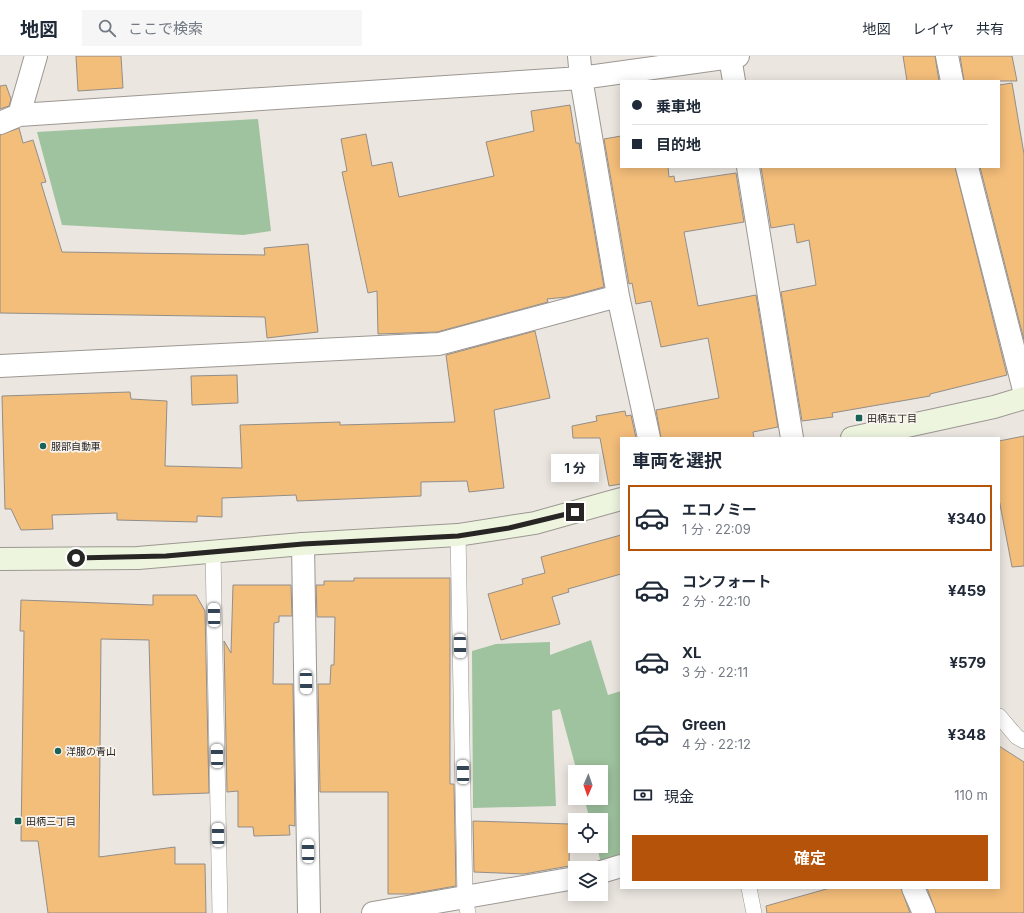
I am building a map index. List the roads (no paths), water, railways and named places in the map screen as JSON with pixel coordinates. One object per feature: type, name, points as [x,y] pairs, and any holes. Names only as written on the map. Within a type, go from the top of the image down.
[{"type":"street","points":[[36,56],[9,119],[581,78],[734,57],[734,80]]},
{"type":"street","points":[[579,56],[581,78],[618,296],[649,437]]},
{"type":"street","points":[[947,56],[952,80]]},
{"type":"street","points":[[748,168],[792,437]]},
{"type":"street","points":[[967,168],[1024,390]]},
{"type":"street","points":[[0,366],[439,344],[618,296]]},
{"type":"street","points":[[857,437],[994,407],[1024,398]]},
{"type":"street","points":[[0,559],[138,558],[303,544],[458,536],[534,523],[620,499]]},
{"type":"street","points":[[303,544],[310,913]]},
{"type":"street","points":[[608,870],[620,866]]},
{"type":"street","points":[[373,913],[466,906],[568,880]]},
{"type":"street","points":[[913,889],[924,913]]},
{"type":"lane","points":[[458,536],[466,906]]},
{"type":"lane","points":[[213,552],[220,913]]},
{"type":"lane","points":[[1000,717],[1017,737],[1024,741]]},
{"type":"lane","points":[[749,889],[754,913]]},
{"type":"place","name":"田柄五丁目","points":[[859,418]]},
{"type":"place","name":"服部自動車","points":[[43,446]]},
{"type":"place","name":"洋服の青山","points":[[58,751]]},
{"type":"place","name":"田柄三丁目","points":[[18,821]]}]
